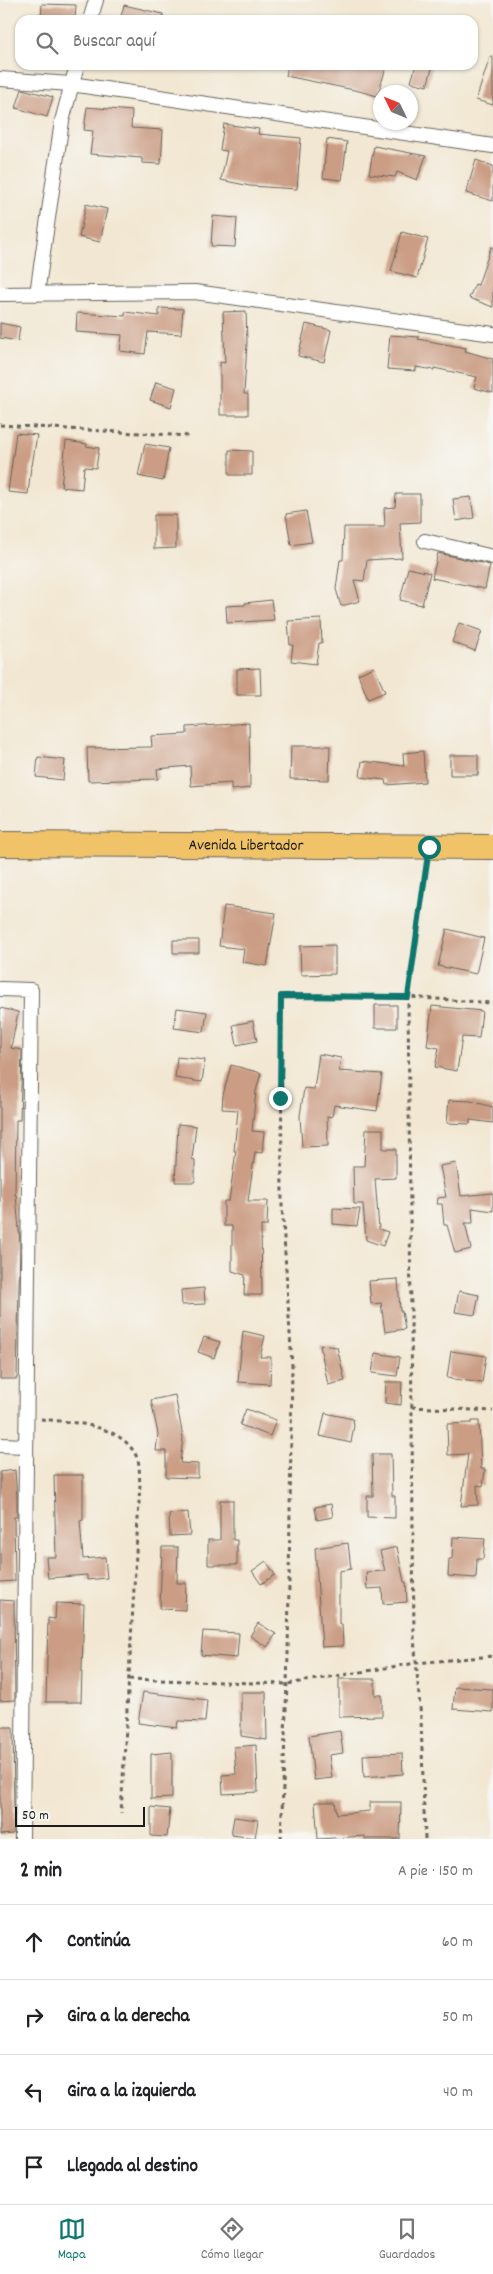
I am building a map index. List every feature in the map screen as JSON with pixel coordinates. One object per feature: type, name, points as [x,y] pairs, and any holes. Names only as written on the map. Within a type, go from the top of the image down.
[{"type":"highway","name":"Avenida Libertador","points":[[0,844],[493,847]]},
{"type":"street","points":[[92,15],[96,0]]},
{"type":"street","points":[[37,294],[57,147],[75,70]]},
{"type":"street","points":[[0,79],[71,84],[493,146]]},
{"type":"street","points":[[0,294],[195,292],[493,334]]},
{"type":"street","points":[[425,541],[493,557]]},
{"type":"street","points":[[0,989],[31,990],[22,1839]]},
{"type":"street","points":[[0,1445],[26,1446]]},
{"type":"path","points":[[0,424],[190,436]]},
{"type":"path","points":[[425,1839],[422,1719],[416,1663],[413,1572],[408,997],[429,847]]},
{"type":"path","points":[[281,1839],[287,1684],[292,1366],[282,1205],[281,996],[408,997],[493,1003]]},
{"type":"path","points":[[412,1407],[493,1412]]},
{"type":"path","points":[[26,1418],[84,1424],[102,1429],[125,1442],[138,1461],[140,1484],[121,1813]]},
{"type":"path","points":[[129,1679],[287,1684],[416,1663],[493,1656]]},
{"type":"building","points":[[42,4],[76,5],[75,15],[41,15]]},
{"type":"building","points":[[124,5],[163,14],[163,15],[121,15]]},
{"type":"building","points":[[490,57],[493,57],[493,105],[476,100]]},
{"type":"building","points":[[287,70],[385,70],[381,85],[373,85],[373,95],[286,76]]},
{"type":"building","points":[[415,70],[432,70],[427,86],[411,82]]},
{"type":"building","points":[[22,89],[53,97],[47,117],[16,108]]},
{"type":"building","points":[[87,107],[132,111],[131,128],[163,130],[161,164],[142,163],[142,158],[90,154],[93,131],[84,130]]},
{"type":"building","points":[[224,124],[259,129],[258,134],[301,138],[297,189],[250,186],[221,180],[227,151],[220,150]]},
{"type":"building","points":[[327,139],[347,142],[342,180],[323,178]]},
{"type":"building","points":[[374,146],[426,156],[417,180],[397,172],[395,177],[369,174]]},
{"type":"building","points":[[476,160],[493,166],[493,201],[466,193]]},
{"type":"building","points":[[86,204],[107,209],[100,242],[79,237]]},
{"type":"building","points":[[213,216],[237,218],[235,247],[211,246]]},
{"type":"building","points":[[402,232],[428,239],[417,278],[391,271]]},
{"type":"building","points":[[491,247],[493,247],[493,307],[469,298],[475,284],[478,285]]},
{"type":"building","points":[[159,308],[183,309],[181,334],[148,332],[145,354],[120,351],[122,335],[76,332],[77,313],[125,316],[125,312],[159,316]]},
{"type":"building","points":[[246,311],[247,343],[244,394],[248,394],[248,415],[220,415],[220,362],[225,363],[223,312]]},
{"type":"building","points":[[0,323],[20,327],[18,341],[0,338]]},
{"type":"building","points":[[306,324],[331,330],[324,362],[298,356]]},
{"type":"building","points":[[390,335],[419,337],[418,339],[466,348],[465,351],[493,359],[493,393],[474,388],[477,377],[434,368],[434,370],[416,367],[416,371],[387,369]]},
{"type":"building","points":[[156,382],[176,388],[171,407],[150,400]]},
{"type":"building","points":[[16,433],[37,435],[28,494],[8,492]]},
{"type":"building","points":[[66,441],[99,448],[96,468],[84,467],[82,489],[61,487]]},
{"type":"building","points":[[145,444],[169,448],[163,481],[138,476]]},
{"type":"building","points":[[229,450],[252,451],[252,475],[229,475]]},
{"type":"building","points":[[396,494],[420,494],[420,522],[400,523],[402,558],[367,560],[364,581],[354,580],[360,601],[341,606],[336,589],[340,560],[343,560],[344,527],[385,527],[384,508],[395,507]]},
{"type":"building","points":[[471,497],[474,518],[456,521],[453,499]]},
{"type":"building","points":[[306,511],[312,542],[291,545],[286,514]]},
{"type":"building","points":[[154,515],[176,515],[176,548],[154,549]]},
{"type":"building","points":[[438,553],[490,565],[485,589],[432,578]]},
{"type":"building","points":[[408,568],[430,573],[422,605],[400,600]]},
{"type":"building","points":[[271,600],[274,620],[227,623],[226,606],[245,605],[245,603]]},
{"type":"building","points":[[321,619],[322,643],[319,643],[316,664],[291,661],[293,645],[290,645],[288,621]]},
{"type":"building","points":[[459,623],[482,631],[475,651],[452,642]]},
{"type":"building","points":[[374,667],[385,692],[368,699],[358,674]]},
{"type":"building","points":[[260,668],[261,695],[237,695],[237,669]]},
{"type":"building","points":[[249,723],[250,788],[231,790],[231,783],[191,786],[190,766],[157,769],[158,779],[88,781],[87,748],[152,747],[151,736],[187,734],[187,727]]},
{"type":"building","points":[[291,746],[330,746],[329,780],[290,779]]},
{"type":"building","points":[[423,751],[425,782],[386,785],[385,780],[360,777],[362,761],[404,766],[403,753]]},
{"type":"building","points":[[450,755],[478,755],[478,775],[450,775]]},
{"type":"building","points":[[38,757],[65,760],[63,780],[36,777]]},
{"type":"building","points":[[224,906],[276,913],[267,966],[242,962],[244,949],[219,946]]},
{"type":"building","points":[[447,929],[484,938],[476,974],[438,966]]},
{"type":"building","points":[[173,940],[199,940],[199,953],[173,953]]},
{"type":"building","points":[[335,945],[335,974],[301,975],[300,946]]},
{"type":"building","points":[[375,1005],[397,1005],[397,1028],[375,1028]]},
{"type":"building","points":[[432,1006],[482,1011],[479,1038],[462,1037],[457,1071],[435,1067],[439,1048],[427,1046]]},
{"type":"building","points":[[0,1008],[18,1012],[11,1048],[22,1050],[20,1120],[16,1120],[15,1195],[20,1242],[17,1379],[0,1379]]},
{"type":"building","points":[[177,1008],[207,1012],[204,1032],[174,1028]]},
{"type":"building","points":[[253,1021],[257,1041],[237,1045],[233,1025]]},
{"type":"building","points":[[319,1054],[341,1058],[339,1071],[382,1074],[377,1111],[334,1105],[332,1117],[327,1116],[328,1146],[302,1147],[300,1116],[304,1088],[314,1089]]},
{"type":"building","points":[[177,1057],[205,1060],[202,1082],[175,1078]]},
{"type":"building","points":[[231,1065],[261,1073],[256,1091],[252,1131],[264,1132],[262,1153],[255,1152],[248,1201],[268,1201],[267,1226],[261,1226],[262,1295],[244,1295],[245,1275],[232,1271],[232,1226],[224,1226],[224,1201],[229,1201],[236,1151],[234,1151],[238,1110],[222,1109],[223,1095]]},
{"type":"building","points":[[449,1100],[471,1101],[493,1107],[493,1123],[470,1120],[470,1124],[447,1123]]},
{"type":"building","points":[[178,1124],[196,1126],[192,1159],[195,1160],[195,1182],[175,1182]]},
{"type":"building","points":[[366,1129],[383,1129],[383,1149],[396,1149],[396,1178],[375,1179],[379,1229],[388,1232],[383,1246],[366,1240],[363,1204],[354,1204],[353,1166],[364,1166]]},
{"type":"building","points":[[456,1163],[461,1196],[493,1193],[493,1211],[472,1208],[473,1223],[465,1223],[471,1249],[455,1253],[447,1225],[444,1225],[442,1204],[437,1204],[438,1198],[446,1197],[440,1166]]},
{"type":"building","points":[[333,1208],[360,1209],[357,1226],[333,1224]]},
{"type":"building","points":[[398,1279],[400,1311],[402,1311],[405,1329],[385,1332],[381,1303],[371,1304],[369,1281]]},
{"type":"building","points":[[204,1288],[205,1304],[182,1305],[181,1290]]},
{"type":"building","points":[[459,1291],[479,1295],[475,1315],[455,1312]]},
{"type":"building","points":[[243,1331],[265,1336],[260,1357],[271,1357],[270,1384],[238,1382]]},
{"type":"building","points":[[204,1337],[220,1342],[214,1358],[198,1352]]},
{"type":"building","points":[[320,1345],[337,1347],[345,1381],[328,1385]]},
{"type":"building","points":[[451,1351],[486,1356],[482,1383],[447,1378]]},
{"type":"building","points":[[375,1353],[400,1357],[397,1376],[372,1373]]},
{"type":"building","points":[[386,1382],[402,1382],[401,1405],[385,1403]]},
{"type":"building","points":[[175,1395],[183,1437],[180,1463],[198,1464],[198,1478],[166,1477],[166,1451],[156,1451],[158,1434],[151,1400]]},
{"type":"building","points":[[246,1409],[276,1420],[270,1436],[240,1425]]},
{"type":"building","points":[[325,1413],[353,1419],[351,1443],[320,1436]]},
{"type":"building","points":[[472,1421],[479,1421],[481,1469],[485,1469],[483,1486],[477,1485],[478,1505],[461,1506],[468,1454],[448,1455],[447,1424],[472,1423]]},
{"type":"building","points":[[372,1454],[391,1454],[392,1496],[395,1496],[395,1518],[367,1517],[367,1496],[373,1496]]},
{"type":"building","points":[[15,1470],[17,1517],[14,1517],[15,1581],[0,1582],[0,1472]]},
{"type":"building","points":[[54,1475],[83,1475],[83,1520],[80,1521],[83,1559],[105,1557],[107,1578],[87,1580],[87,1575],[48,1578],[46,1557],[56,1557]]},
{"type":"building","points":[[220,1500],[233,1500],[233,1540],[237,1540],[237,1565],[208,1565],[208,1540],[220,1540]]},
{"type":"building","points":[[331,1504],[333,1517],[317,1520],[315,1507]]},
{"type":"building","points":[[188,1512],[190,1535],[170,1536],[169,1514]]},
{"type":"building","points":[[453,1537],[485,1539],[483,1559],[477,1559],[476,1578],[448,1576],[449,1559],[452,1559]]},
{"type":"building","points":[[348,1543],[351,1569],[339,1571],[339,1624],[342,1624],[343,1646],[322,1647],[315,1548]]},
{"type":"building","points":[[162,1547],[178,1547],[177,1583],[186,1583],[185,1610],[160,1609]]},
{"type":"building","points":[[397,1547],[404,1582],[406,1582],[407,1602],[383,1604],[382,1588],[367,1589],[366,1572],[385,1571],[380,1551]]},
{"type":"building","points":[[266,1561],[275,1575],[261,1584],[252,1571]]},
{"type":"building","points":[[0,1600],[14,1601],[15,1700],[0,1701]]},
{"type":"building","points":[[56,1603],[84,1604],[81,1702],[46,1702],[48,1618],[55,1619]]},
{"type":"building","points":[[258,1623],[276,1634],[267,1647],[250,1636]]},
{"type":"building","points":[[203,1631],[239,1633],[237,1658],[201,1655]]},
{"type":"building","points":[[339,1679],[375,1679],[375,1695],[382,1695],[382,1716],[339,1717]]},
{"type":"building","points":[[455,1687],[493,1689],[493,1712],[453,1709]]},
{"type":"building","points":[[143,1692],[207,1700],[205,1722],[178,1721],[177,1728],[138,1723]]},
{"type":"building","points":[[241,1692],[266,1692],[267,1740],[241,1736]]},
{"type":"building","points":[[0,1727],[13,1727],[14,1806],[13,1834],[0,1835]]},
{"type":"building","points":[[340,1731],[343,1753],[329,1755],[332,1778],[314,1780],[309,1736]]},
{"type":"building","points":[[256,1745],[258,1792],[223,1794],[222,1775],[236,1774],[234,1747]]},
{"type":"building","points":[[172,1752],[172,1798],[151,1799],[151,1754]]},
{"type":"building","points":[[402,1753],[403,1774],[364,1777],[363,1755]]},
{"type":"building","points":[[315,1802],[335,1802],[337,1814],[370,1811],[370,1802],[401,1802],[400,1839],[365,1839],[365,1836],[318,1839]]},
{"type":"building","points":[[151,1807],[170,1809],[167,1837],[151,1836]]},
{"type":"building","points":[[234,1817],[258,1820],[255,1838],[231,1835]]},
{"type":"route","points":[[280,1098],[281,996],[408,997],[429,847]]}]
